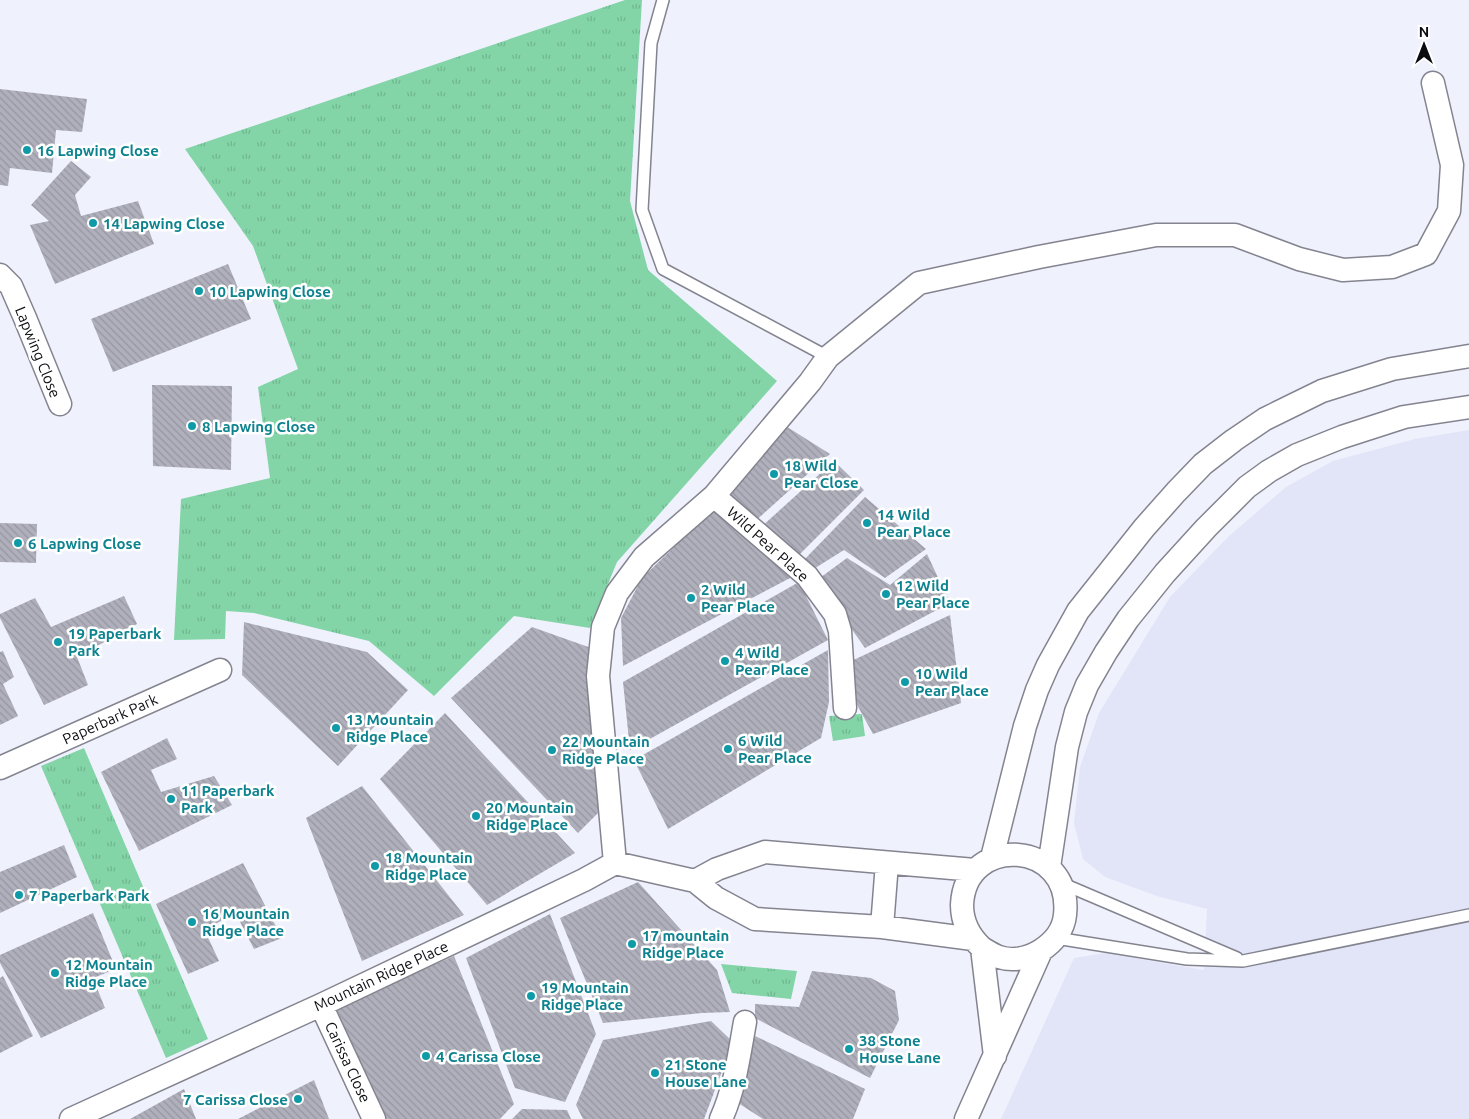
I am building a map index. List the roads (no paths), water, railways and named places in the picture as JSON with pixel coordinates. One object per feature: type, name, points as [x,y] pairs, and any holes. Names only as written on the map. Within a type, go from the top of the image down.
[{"type":"street","points":[[1048,945],[1021,958],[1007,958],[1000,957],[977,944],[882,927],[755,920],[716,898],[695,881],[615,863],[598,676],[603,628],[617,593],[644,557],[714,496],[810,382],[828,357],[919,283],[1039,257],[1156,235],[1236,235],[1299,259],[1343,270],[1392,267],[1426,254],[1449,211],[1452,165],[1433,83]]},
{"type":"street","name":"Lapwing Close","points":[[0,275],[11,286],[15,294],[60,404]]},
{"type":"street","points":[[995,1056],[977,944],[962,917],[963,892],[984,864],[1037,690],[1048,665],[1078,611],[1144,528],[1176,492],[1203,464],[1234,440],[1265,420],[1322,391],[1392,369],[1469,356]]},
{"type":"street","points":[[1055,875],[1067,747],[1076,712],[1087,685],[1106,652],[1128,619],[1165,573],[1247,487],[1269,471],[1297,455],[1342,437],[1404,417],[1469,407]]},
{"type":"street","name":"Wild Pear Place","points":[[714,496],[807,576],[835,614],[840,631],[845,708]]},
{"type":"street","name":"Paperbark Park","points":[[0,768],[220,670]]},
{"type":"street","points":[[695,881],[717,869],[764,852],[887,863],[984,864],[1012,854],[1032,857],[1055,875],[1067,902],[1064,921],[1048,945],[966,1119]]},
{"type":"street","name":"Mountain Ridge Place","points":[[71,1119],[321,1005],[584,880],[615,863]]},
{"type":"street","points":[[882,927],[887,863]]},
{"type":"street","name":"Carissa Close","points":[[321,1005],[374,1119]]},
{"type":"street","points":[[721,1119],[735,1077],[745,1022]]},
{"type":"lane","points":[[663,0],[651,42],[642,210],[663,269],[701,291],[828,357]]},
{"type":"lane","points":[[1055,875],[1243,961]]},
{"type":"lane","points":[[1048,945],[1187,959],[1243,961],[1469,915]]},
{"type":"place","name":"16 Lapwing Close","points":[[27,150]]},
{"type":"place","name":"14 Lapwing Close","points":[[93,223]]},
{"type":"place","name":"10 Lapwing Close","points":[[199,291]]},
{"type":"place","name":"8 Lapwing Close","points":[[192,426]]},
{"type":"place","name":"18 Wild Pear Close","points":[[774,474]]},
{"type":"place","name":"14 Wild Pear Place","points":[[867,523]]},
{"type":"place","name":"6 Lapwing Close","points":[[18,543]]},
{"type":"place","name":"12 Wild Pear Place","points":[[886,594]]},
{"type":"place","name":"2 Wild Pear Place","points":[[691,598]]},
{"type":"place","name":"19 Paperbark Park","points":[[58,642]]},
{"type":"place","name":"4 Wild Pear Place","points":[[725,661]]},
{"type":"place","name":"10 Wild Pear Place","points":[[905,682]]},
{"type":"place","name":"13 Mountain Ridge Place","points":[[336,728]]},
{"type":"place","name":"6 Wild Pear Place","points":[[728,749]]},
{"type":"place","name":"22 Mountain Ridge Place","points":[[552,750]]},
{"type":"place","name":"11 Paperbark Park","points":[[171,799]]},
{"type":"place","name":"20 Mountain Ridge Place","points":[[476,816]]},
{"type":"place","name":"18 Mountain Ridge Place","points":[[375,866]]},
{"type":"place","name":"7 Paperbark Park","points":[[19,895]]},
{"type":"place","name":"16 Mountain Ridge Place","points":[[192,922]]},
{"type":"place","name":"17 mountain Ridge Place","points":[[632,944]]},
{"type":"place","name":"12 Mountain Ridge Place","points":[[55,973]]},
{"type":"place","name":"19 Mountain Ridge Place","points":[[531,996]]},
{"type":"place","name":"38 Stone House Lane","points":[[849,1049]]},
{"type":"place","name":"4 Carissa Close","points":[[426,1056]]},
{"type":"place","name":"21 Stone House Lane","points":[[655,1073]]},
{"type":"place","name":"7 Carissa Close","points":[[298,1099]]}]
